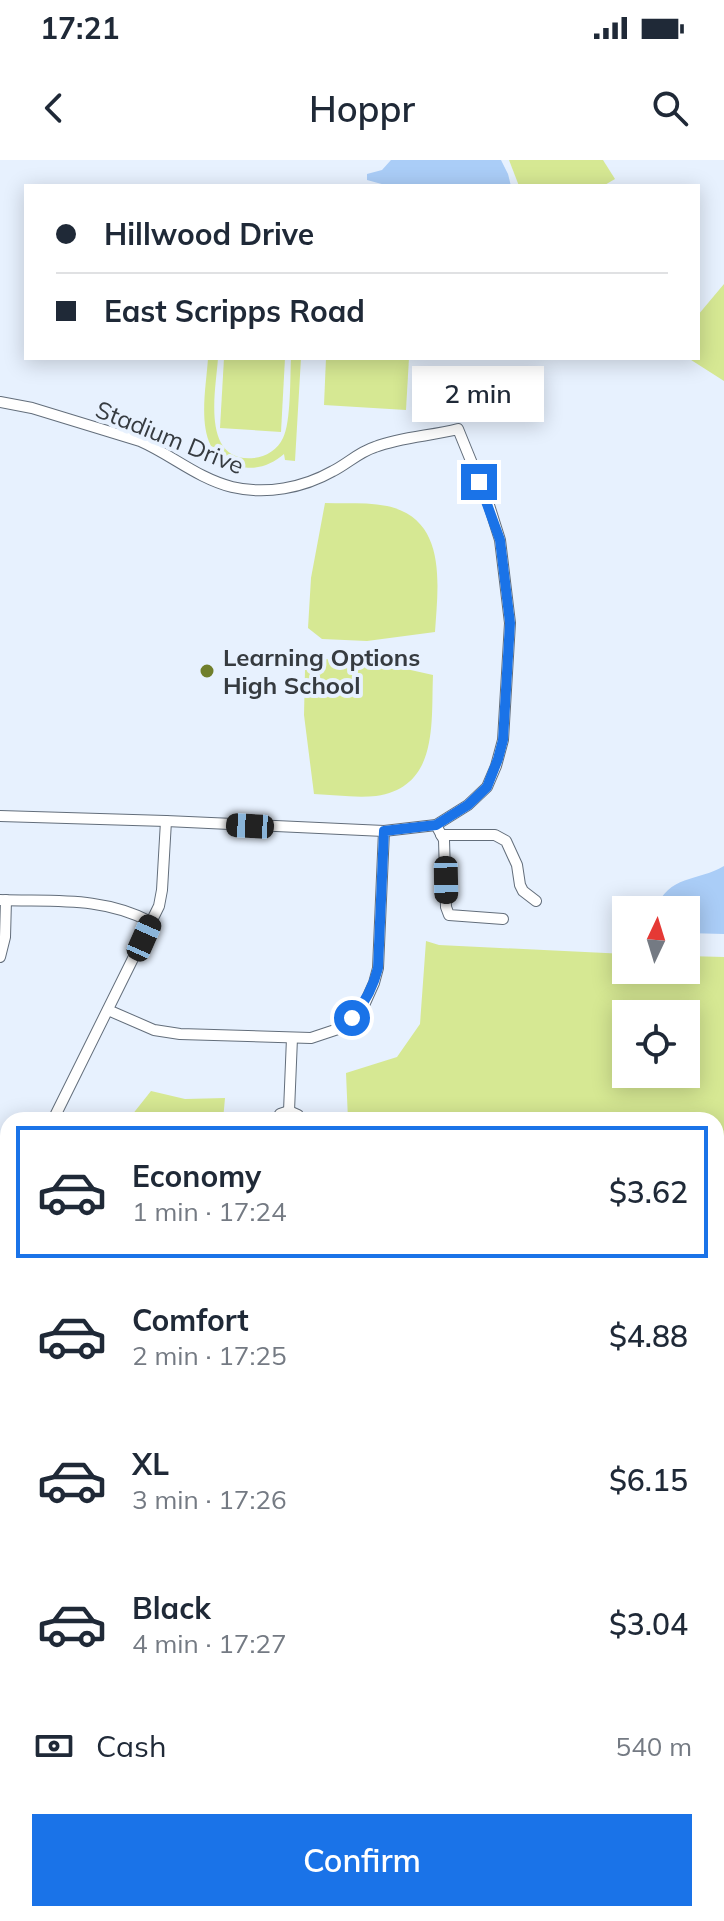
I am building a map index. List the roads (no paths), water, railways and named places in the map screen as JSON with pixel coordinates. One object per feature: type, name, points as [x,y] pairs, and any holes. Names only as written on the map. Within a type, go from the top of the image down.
[{"type":"street","name":"Stadium Drive","points":[[0,402],[32,408],[140,441],[203,477],[253,490],[292,487],[331,472],[375,447],[458,429],[500,540],[510,635],[503,740],[496,766],[487,787],[439,830]]},
{"type":"street","points":[[0,816],[384,831],[439,830],[495,835],[506,841],[517,865],[523,891],[536,901]]},
{"type":"street","points":[[57,1112],[159,906],[166,821]]},
{"type":"street","points":[[439,830],[444,840],[446,907],[449,915],[503,919]]},
{"type":"street","points":[[108,1010],[154,1030],[180,1034],[311,1038],[338,1029],[365,1003],[378,968],[384,831]]},
{"type":"street","points":[[0,957],[5,937],[3,900],[91,903],[117,907],[151,922]]},
{"type":"street","points":[[286,1112],[289,1111],[292,1038]]},
{"type":"water","points":[[391,160],[501,160],[510,184],[382,184],[367,180],[367,174],[382,170]]},
{"type":"water","points":[[724,866],[724,934],[700,933],[700,896],[663,896],[676,884]]},
{"type":"place","name":"Learning Options High School","points":[[207,671]]}]
